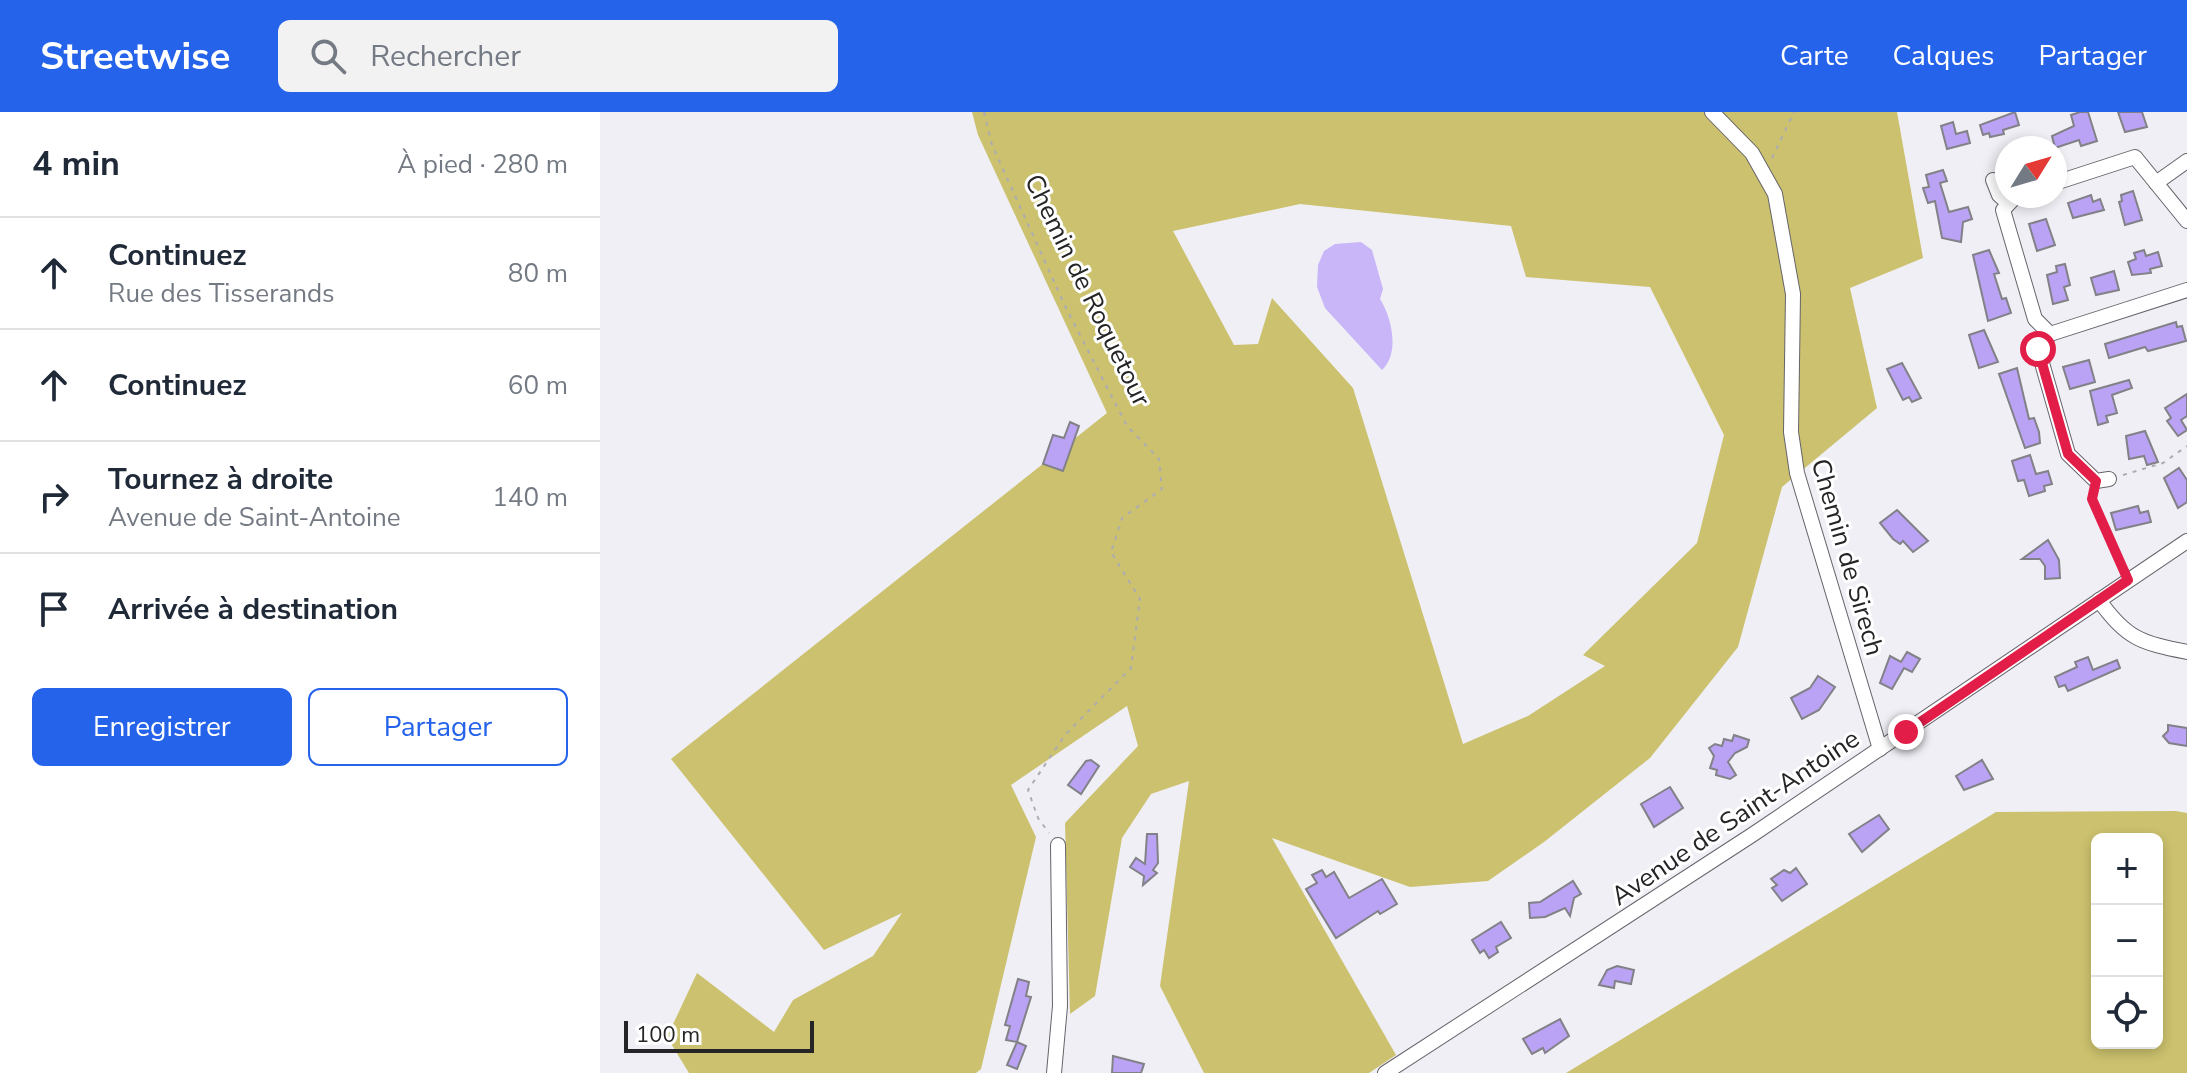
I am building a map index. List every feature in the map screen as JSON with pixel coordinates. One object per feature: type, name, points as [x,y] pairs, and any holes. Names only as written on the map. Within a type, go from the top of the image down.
[{"type":"street","name":"Chemin de Sirech","points":[[1712,112],[1765,171],[1775,194],[1792,277],[1791,432],[1797,473],[1880,749]]},
{"type":"street","points":[[2067,179],[2135,157],[2187,221]]},
{"type":"street","points":[[2156,183],[2187,161]]},
{"type":"street","points":[[1993,180],[1995,185]]},
{"type":"street","points":[[2010,208],[2035,319],[2050,334]]},
{"type":"street","points":[[2102,480],[2068,454],[2038,349],[2050,334],[2187,290]]},
{"type":"street","name":"Avenue de Saint-Antoine","points":[[1385,1073],[1880,749],[2187,541]]},
{"type":"street","points":[[2099,600],[2120,629],[2135,639],[2187,652]]},
{"type":"street","points":[[1054,1073],[1060,1006],[1058,845]]},
{"type":"path","name":"Chemin de Roquetour","points":[[984,112],[992,145],[1066,308],[1127,426],[1159,459],[1162,489],[1122,518],[1111,552],[1140,599],[1131,668],[1065,735],[1028,790],[1038,818],[1058,845]]},
{"type":"path","points":[[1765,171],[1794,112]]},
{"type":"path","points":[[2128,580],[2092,499],[2102,480],[2163,463],[2187,446]]},
{"type":"shaded area","points":[[972,112],[1897,112],[1923,258],[1850,288],[1877,408],[1782,487],[1738,647],[1650,758],[1544,842],[1488,881],[1410,887],[1272,838],[1396,1055],[1369,1073],[1204,1073],[1160,986],[1189,781],[1151,794],[1122,838],[1095,996],[1070,1014],[1065,823],[1138,746],[1127,706],[1011,785],[1036,837],[981,1069],[976,1073],[689,1073],[667,1037],[697,973],[774,1032],[793,1000],[873,956],[902,913],[824,950],[671,759],[1107,413],[978,135]],"holes":[[[1300,204],[1511,226],[1526,277],[1650,287],[1724,435],[1697,543],[1583,655],[1605,666],[1528,716],[1463,744],[1353,388],[1272,298],[1258,344],[1234,345],[1173,231]]]},
{"type":"shaded area","points":[[1361,242],[1372,250],[1383,289],[1380,299],[1391,325],[1391,354],[1382,370],[1325,308],[1317,287],[1318,265],[1324,251],[1335,244]]},
{"type":"shaded area","points":[[1996,812],[2187,813],[2187,1073],[1566,1073]]},
{"type":"building","points":[[2015,112],[2019,125],[2003,130],[2004,134],[1983,135],[1980,125]]},
{"type":"building","points":[[2088,112],[2097,141],[2081,146],[2079,140],[2067,144],[2067,136],[2052,136],[2074,126],[2071,115]]},
{"type":"building","points":[[2118,112],[2142,112],[2147,127],[2125,132]]},
{"type":"building","points":[[1953,122],[1956,134],[1967,131],[1970,143],[1947,149],[1941,126]]},
{"type":"building","points":[[1943,170],[1947,181],[1940,183],[1949,212],[1968,207],[1972,219],[1963,222],[1961,242],[1942,238],[1935,201],[1928,203],[1923,188],[1929,187],[1926,175]]},
{"type":"building","points":[[2133,191],[2142,220],[2125,225],[2119,202],[2122,201],[2121,195]]},
{"type":"building","points":[[2091,195],[2093,202],[2100,199],[2104,210],[2073,218],[2068,203]]},
{"type":"building","points":[[2046,219],[2055,245],[2037,251],[2029,224]]},
{"type":"building","points":[[1989,250],[1999,273],[1994,274],[2002,299],[2006,298],[2011,313],[1988,321],[1973,255]]},
{"type":"building","points":[[2144,250],[2146,256],[2158,252],[2162,266],[2150,269],[2151,273],[2132,275],[2128,262],[2136,259],[2134,253]]},
{"type":"building","points":[[2065,264],[2070,285],[2064,287],[2068,300],[2053,304],[2047,275],[2057,272],[2056,266]]},
{"type":"building","points":[[2114,271],[2119,290],[2096,295],[2091,278]]},
{"type":"building","points":[[2176,322],[2177,327],[2182,326],[2186,341],[2148,351],[2145,347],[2109,358],[2105,344]]},
{"type":"building","points":[[1984,330],[1998,362],[1979,368],[1969,335]]},
{"type":"building","points":[[2089,360],[2095,382],[2070,389],[2063,367]]},
{"type":"building","points":[[1902,363],[1921,398],[1912,402],[1909,397],[1903,400],[1887,369]]},
{"type":"building","points":[[2017,368],[2029,419],[2034,418],[2039,432],[2040,443],[2025,448],[1999,374]]},
{"type":"building","points":[[2129,380],[2132,388],[2112,395],[2117,413],[2106,416],[2108,422],[2098,425],[2090,391]]},
{"type":"building","points":[[2187,394],[2187,416],[2181,420],[2187,430],[2178,436],[2167,421],[2171,418],[2165,408]]},
{"type":"building","points":[[1070,422],[1079,426],[1063,471],[1043,464],[1053,435],[1064,438]]},
{"type":"building","points":[[2145,431],[2158,462],[2147,465],[2144,456],[2129,459],[2126,436]]},
{"type":"building","points":[[2030,455],[2036,474],[2048,471],[2052,484],[2044,486],[2045,491],[2029,496],[2024,480],[2018,481],[2012,461]]},
{"type":"building","points":[[2179,468],[2187,480],[2187,502],[2178,508],[2164,478]]},
{"type":"building","points":[[2138,506],[2140,513],[2148,511],[2151,522],[2116,530],[2111,513]]},
{"type":"building","points":[[1897,510],[1928,541],[1913,552],[1903,541],[1900,544],[1893,539],[1880,523]]},
{"type":"building","points":[[2048,540],[2059,560],[2060,578],[2045,579],[2045,566],[2040,559],[2022,559]]},
{"type":"building","points":[[1907,652],[1920,659],[1912,672],[1904,668],[1892,689],[1880,683],[1890,656],[1901,662]]},
{"type":"building","points":[[2088,657],[2093,670],[2117,660],[2120,668],[2068,691],[2065,685],[2059,687],[2055,677],[2077,667],[2075,662]]},
{"type":"building","points":[[1818,676],[1835,687],[1819,710],[1802,719],[1791,698],[1810,688]]},
{"type":"building","points":[[2168,725],[2187,728],[2187,746],[2169,743],[2163,736],[2168,731]]},
{"type":"building","points":[[1734,735],[1749,740],[1747,747],[1735,753],[1728,762],[1736,775],[1730,779],[1716,775],[1717,770],[1710,768],[1714,756],[1709,748],[1715,744],[1722,746],[1724,739],[1732,741]]},
{"type":"building","points":[[1091,760],[1099,766],[1081,794],[1068,785],[1086,761]]},
{"type":"building","points":[[1982,760],[1993,779],[1964,790],[1956,776]]},
{"type":"building","points":[[1670,787],[1683,808],[1654,827],[1641,804]]},
{"type":"building","points":[[1879,815],[1889,829],[1862,852],[1849,834]]},
{"type":"building","points":[[1147,834],[1157,834],[1158,863],[1153,870],[1157,873],[1143,885],[1144,876],[1130,867],[1136,858],[1145,864]]},
{"type":"building","points":[[1796,868],[1807,884],[1782,901],[1772,888],[1777,885],[1771,879],[1784,870],[1790,873]]},
{"type":"building","points":[[1322,870],[1326,877],[1334,872],[1349,898],[1382,879],[1397,904],[1380,914],[1378,911],[1336,938],[1306,889],[1317,883],[1312,875]]},
{"type":"building","points":[[1573,881],[1581,894],[1574,898],[1570,916],[1565,908],[1545,917],[1530,918],[1529,903],[1540,902]]},
{"type":"building","points":[[1501,922],[1511,938],[1496,947],[1498,952],[1489,958],[1484,950],[1480,953],[1472,940]]},
{"type":"building","points":[[1617,966],[1634,970],[1631,984],[1615,981],[1614,988],[1599,985],[1607,970]]},
{"type":"building","points":[[1018,979],[1029,982],[1026,996],[1031,997],[1017,1042],[1006,1040],[1010,1026],[1005,1025]]},
{"type":"building","points":[[1560,1019],[1569,1036],[1545,1053],[1543,1048],[1532,1054],[1523,1039]]},
{"type":"building","points":[[1017,1042],[1026,1046],[1017,1069],[1007,1065]]},
{"type":"building","points":[[1113,1056],[1144,1064],[1141,1073],[1112,1073]]},
{"type":"route","points":[[1906,732],[2128,580],[2092,499],[2096,481],[2068,454],[2038,349]]}]
